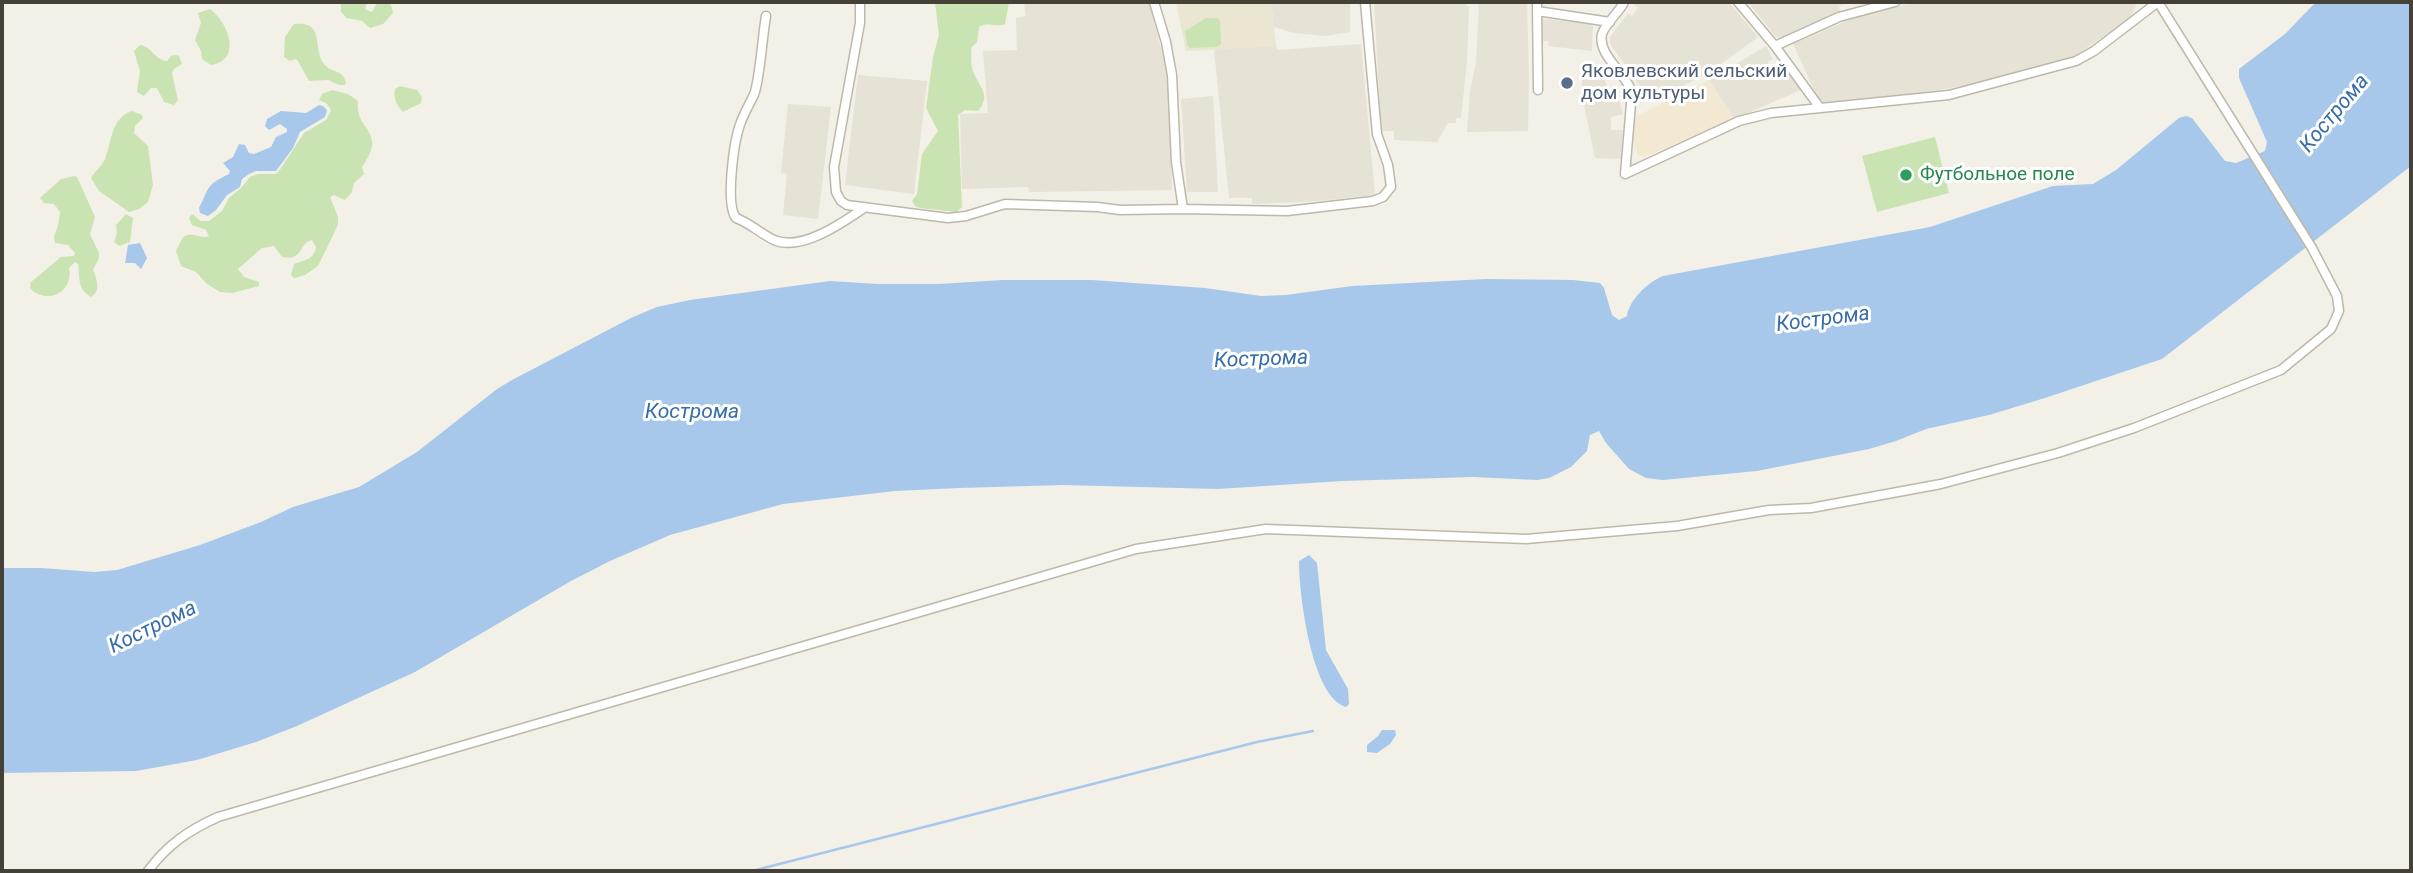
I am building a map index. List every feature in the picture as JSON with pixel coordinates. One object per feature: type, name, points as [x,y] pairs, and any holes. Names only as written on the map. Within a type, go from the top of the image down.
[{"type":"street","points":[[860,2],[860,23],[834,167],[836,192],[847,205],[948,218],[966,216],[1005,204],[1120,210],[1287,211],[1378,199],[1388,193],[1391,187],[1388,165],[1377,134],[1364,2]]},
{"type":"street","points":[[1154,2],[1172,75],[1177,162],[1183,209]]},
{"type":"street","points":[[148,871],[177,839],[218,817],[1136,549],[1266,529],[1526,539],[1677,526],[1769,510],[1811,508],[1941,484],[2058,453],[2134,428],[2281,370],[2331,330],[2339,311],[2337,296],[2312,248],[2158,2],[2094,51],[2076,61],[1949,95],[1771,113],[1739,121],[1625,174],[1632,92],[1629,83],[1604,49],[1602,33],[1624,2]]},
{"type":"street","points":[[1738,2],[1775,46],[1820,108]]},
{"type":"street","points":[[1775,46],[1839,17],[1895,2]]},
{"type":"street","points":[[1538,90],[1537,7],[1609,22]]},
{"type":"street","points":[[766,16],[754,94],[740,123],[736,144],[732,213],[736,218],[781,242],[823,233],[864,208]]},
{"type":"shaded area","points":[[1024,2],[1149,2],[1169,79],[1172,190],[1029,192],[1028,187],[962,189],[960,114],[988,113],[983,51],[1017,50],[1016,18],[1026,16]]},
{"type":"shaded area","points":[[1176,2],[1271,2],[1276,46],[1186,51]]},
{"type":"shaded area","points":[[1271,2],[1350,2],[1350,32],[1325,36],[1294,33],[1274,27]]},
{"type":"shaded area","points":[[1374,2],[1466,2],[1466,6],[1469,6],[1461,118],[1456,118],[1456,123],[1448,123],[1437,142],[1394,140],[1394,131],[1381,131]]},
{"type":"shaded area","points":[[1479,2],[1527,2],[1528,131],[1467,132],[1470,91],[1476,63]]},
{"type":"shaded area","points":[[1632,2],[1729,2],[1758,37],[1709,73],[1656,99],[1647,96],[1610,44],[1610,37],[1628,13],[1632,16],[1638,8]]},
{"type":"shaded area","points":[[1748,2],[1849,2],[1839,6],[1840,11],[1781,39],[1775,36]]},
{"type":"shaded area","points":[[1919,2],[2138,2],[2129,19],[2073,57],[1970,85],[1820,103],[1793,44],[1865,13]]},
{"type":"shaded area","points":[[1543,19],[1593,24],[1592,51],[1548,46],[1549,41],[1542,41]]},
{"type":"shaded area","points":[[1361,44],[1375,195],[1252,204],[1252,198],[1229,198],[1214,49],[1276,46],[1277,50]]},
{"type":"shaded area","points":[[1766,46],[1773,59],[1768,62],[1772,70],[1783,64],[1801,90],[1734,119],[1709,80]]},
{"type":"shaded area","points":[[1582,72],[1603,74],[1610,95],[1617,93],[1623,114],[1611,117],[1611,130],[1623,130],[1621,159],[1595,158],[1582,95]]},
{"type":"shaded area","points":[[858,75],[927,81],[914,194],[845,185]]},
{"type":"shaded area","points":[[1709,80],[1734,119],[1644,157],[1638,155],[1632,141],[1635,117]]},
{"type":"shaded area","points":[[1213,96],[1218,192],[1187,192],[1181,99]]},
{"type":"shaded area","points":[[788,104],[831,107],[818,219],[783,215],[787,174],[781,173]]},
{"type":"green space","points":[[341,2],[367,2],[365,9],[372,12],[378,2],[386,2],[391,5],[393,13],[383,24],[370,28],[362,21],[347,18],[341,12]]},
{"type":"green space","points":[[935,2],[1009,2],[1005,24],[979,27],[977,42],[971,48],[972,68],[983,91],[984,100],[978,111],[965,110],[958,115],[962,207],[956,212],[920,208],[912,201],[917,194],[922,154],[938,131],[926,108],[939,35]]},
{"type":"green space","points":[[210,9],[227,31],[229,40],[227,56],[221,62],[211,65],[202,59],[195,40],[201,23],[198,13]]},
{"type":"green space","points":[[1206,18],[1220,20],[1221,44],[1217,47],[1190,48],[1185,31]]},
{"type":"green space","points":[[294,24],[304,24],[315,31],[321,59],[325,65],[342,75],[345,85],[328,80],[309,81],[296,59],[290,61],[284,57],[285,37]]},
{"type":"green space","points":[[140,45],[163,60],[179,56],[182,64],[172,73],[178,100],[174,105],[164,102],[157,88],[151,88],[144,96],[137,92],[140,71],[134,51]]},
{"type":"green space","points":[[400,86],[417,90],[422,97],[421,103],[403,112],[395,95],[395,89]]},
{"type":"green space","points":[[332,90],[348,94],[358,101],[358,111],[372,138],[372,145],[362,167],[364,174],[354,183],[352,192],[345,200],[334,195],[330,197],[338,217],[338,225],[318,266],[305,275],[294,278],[291,275],[294,264],[313,255],[316,247],[312,240],[304,245],[298,254],[289,258],[282,257],[274,246],[262,248],[238,269],[244,277],[259,282],[259,286],[232,293],[220,292],[207,284],[196,272],[181,266],[176,251],[183,237],[209,236],[206,230],[192,225],[189,218],[192,214],[201,221],[209,221],[222,211],[229,198],[250,177],[276,174],[304,133],[326,120],[330,108],[319,100],[322,94]]},
{"type":"green space","points":[[132,111],[143,118],[135,126],[134,133],[148,146],[153,185],[148,202],[129,212],[99,191],[91,178],[105,159],[116,125],[125,114]]},
{"type":"green space","name":"Футбольное поле","points":[[1935,137],[1949,193],[1877,212],[1862,156]]},
{"type":"green space","points":[[77,177],[95,217],[90,234],[99,253],[93,270],[97,288],[91,297],[83,290],[78,264],[75,262],[69,268],[67,284],[63,290],[58,294],[44,296],[30,288],[31,282],[61,257],[74,256],[75,253],[68,245],[55,243],[54,236],[60,212],[54,204],[44,203],[40,198],[61,179]]},
{"type":"green space","points":[[126,214],[133,218],[130,242],[119,246],[114,242],[116,225]]},
{"type":"water","name":"Кострома","points":[[2316,2],[2411,2],[2411,166],[2162,359],[2045,398],[1989,415],[1926,429],[1869,449],[1757,471],[1663,480],[1646,478],[1629,469],[1599,431],[1590,435],[1587,451],[1571,467],[1549,478],[1537,480],[1473,477],[1342,481],[1218,489],[1063,485],[959,488],[895,491],[783,504],[670,535],[610,561],[415,672],[256,742],[197,760],[136,771],[2,773],[2,568],[94,572],[117,570],[200,545],[293,507],[359,487],[417,452],[497,389],[657,307],[830,281],[939,284],[1003,280],[1092,280],[1205,288],[1261,296],[1352,286],[1486,279],[1573,280],[1600,283],[1612,315],[1619,320],[1627,316],[1631,304],[1640,292],[1663,276],[1930,227],[2053,186],[2093,184],[2116,170],[2179,118],[2186,116],[2192,118],[2225,161],[2236,163],[2265,151],[2267,142],[2239,78],[2239,69],[2285,34]]},
{"type":"water","points":[[319,105],[327,110],[325,117],[300,132],[293,148],[276,171],[256,171],[249,174],[242,179],[240,187],[227,195],[216,210],[208,216],[200,213],[199,208],[210,187],[229,174],[230,171],[223,163],[233,157],[239,144],[245,145],[249,153],[254,154],[271,147],[276,137],[287,132],[287,129],[280,124],[269,130],[265,126],[267,119],[281,111],[306,113]]},
{"type":"water","points":[[140,243],[147,258],[141,269],[135,263],[125,263],[128,245]]},
{"type":"water","points":[[1309,555],[1317,563],[1326,650],[1348,689],[1349,704],[1346,707],[1334,699],[1324,684],[1309,642],[1301,596],[1299,561]]},
{"type":"water","points":[[1382,730],[1395,730],[1396,735],[1390,744],[1377,753],[1367,752],[1367,745]]},
{"type":"waterway","points":[[752,871],[1257,742],[1313,731]]},
{"type":"place","name":"Яковлевский сельский дом культуры","points":[[1567,83]]},
{"type":"place","name":"Футбольное поле","points":[[1906,175]]}]
